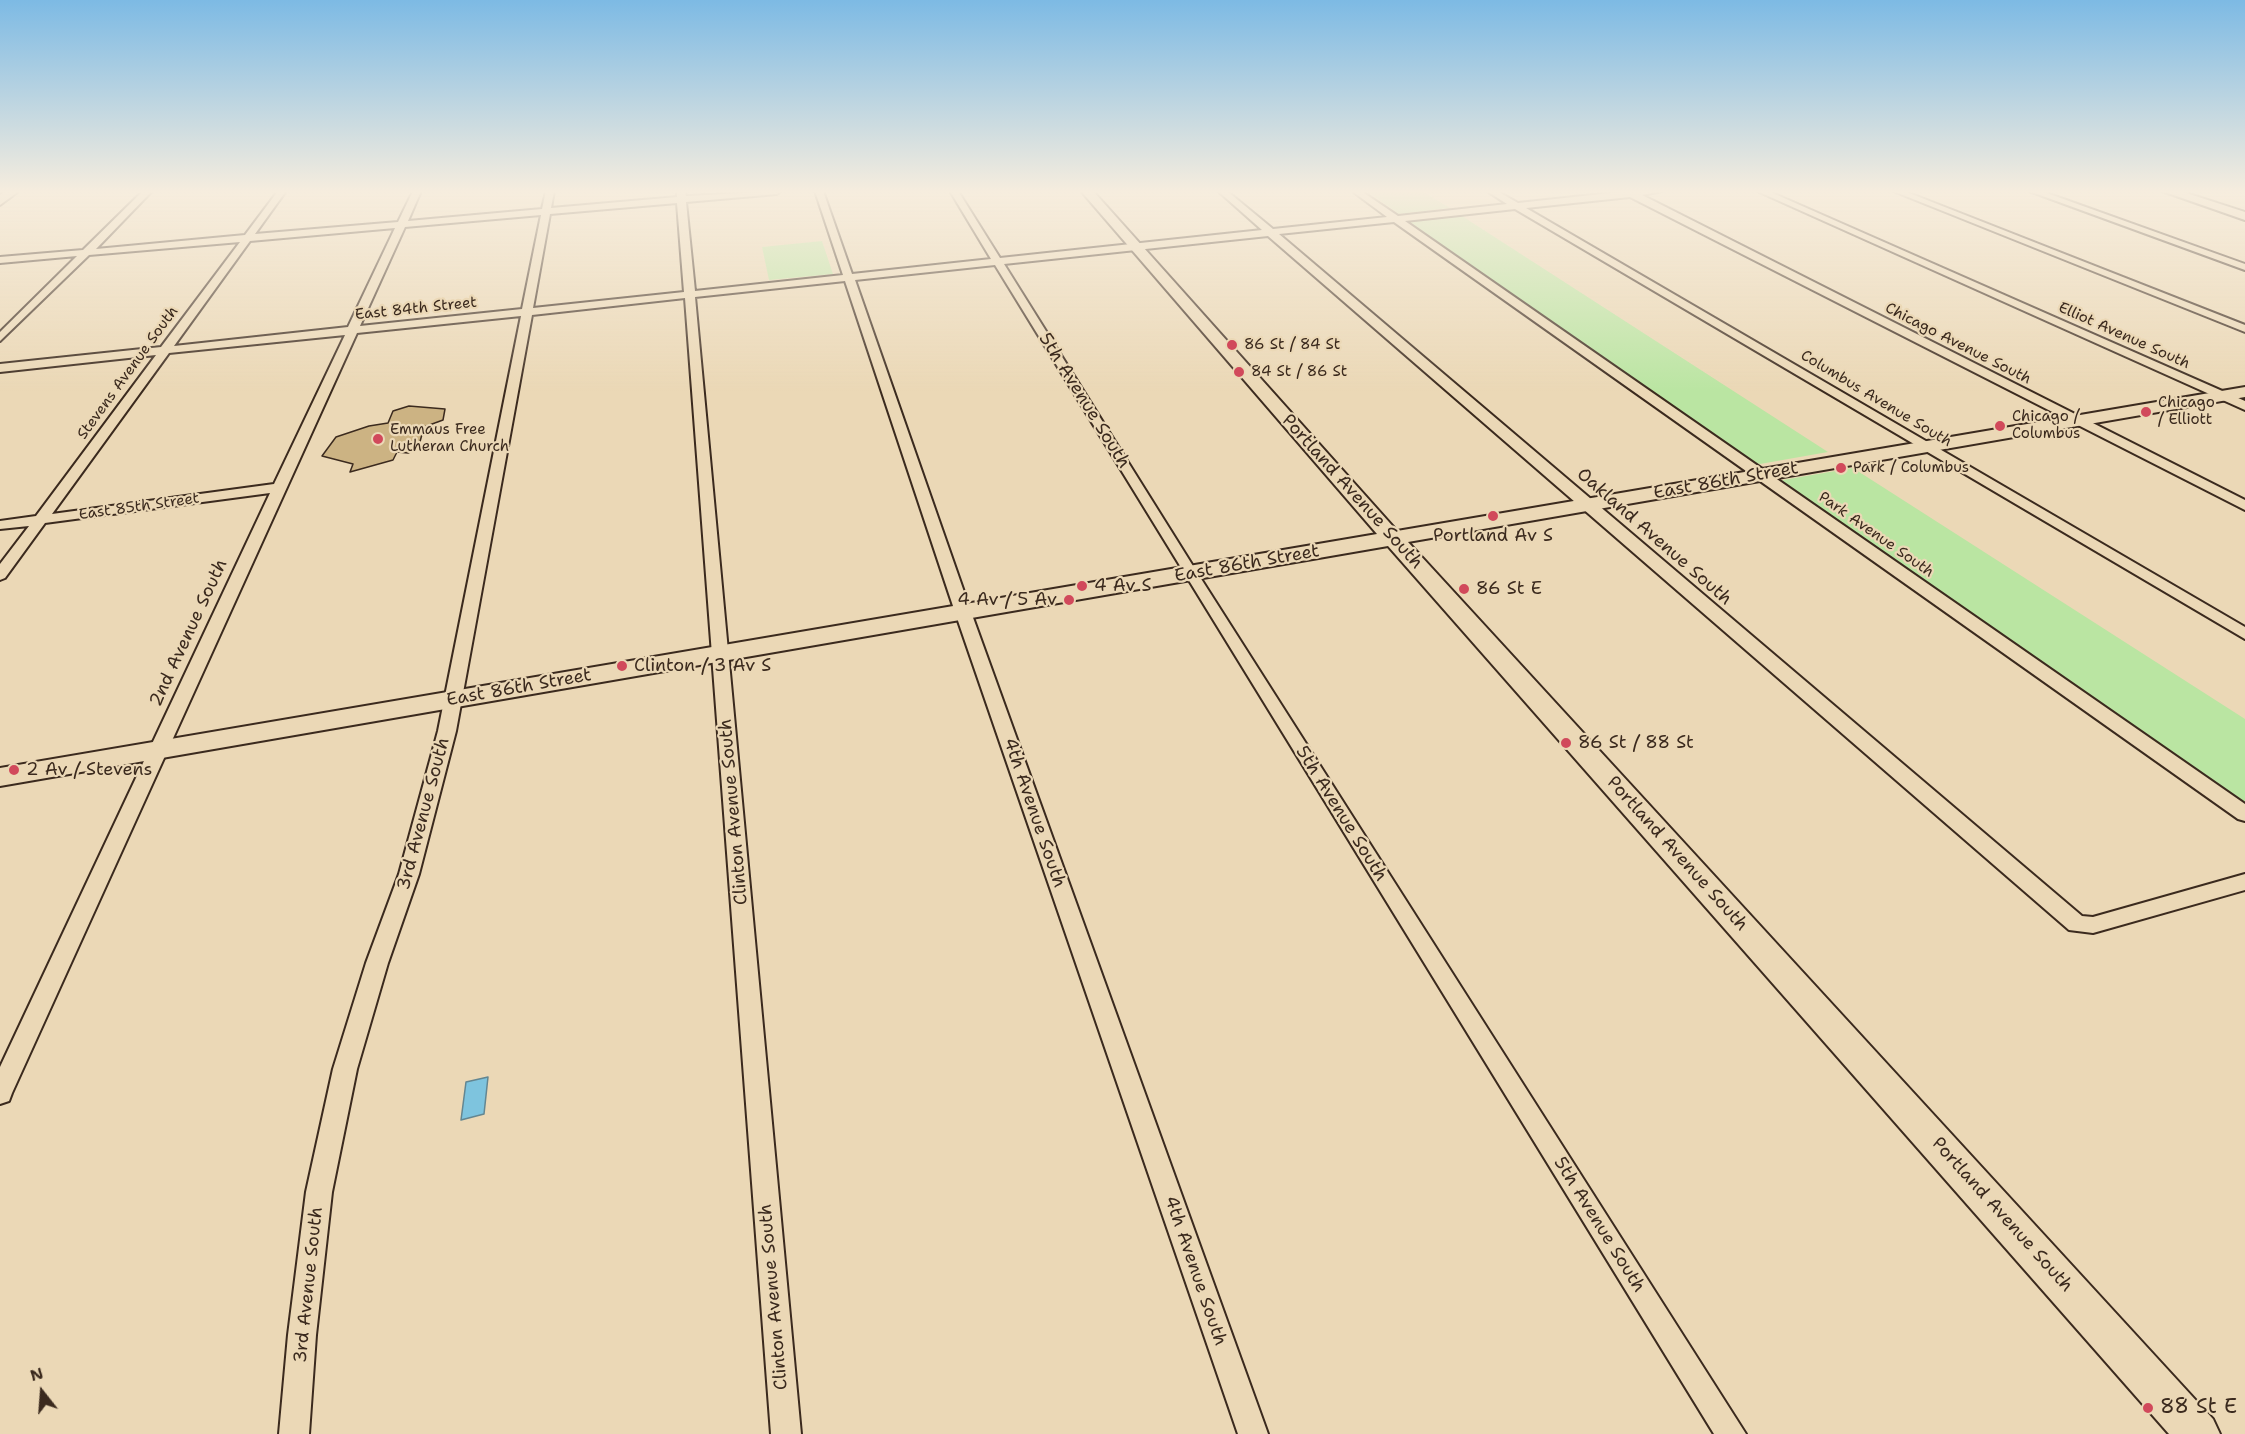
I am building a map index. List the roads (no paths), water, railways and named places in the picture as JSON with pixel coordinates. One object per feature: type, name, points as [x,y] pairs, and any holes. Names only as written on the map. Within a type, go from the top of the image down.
[{"type":"street","points":[[0,260],[26,258]]},
{"type":"street","points":[[0,338],[81,258]]},
{"type":"street","name":"Stevens Avenue South","points":[[0,575],[233,258]]},
{"type":"street","name":"2nd Avenue South","points":[[0,1093],[385,258]]},
{"type":"street","name":"3rd Avenue South","points":[[294,1434],[302,1335],[319,1192],[345,1069],[431,798],[537,258]]},
{"type":"street","name":"Clinton Avenue South","points":[[686,258],[786,1434]]},
{"type":"street","name":"4th Avenue South","points":[[842,258],[963,612],[1253,1434]]},
{"type":"street","name":"5th Avenue South","points":[[996,258],[1190,574],[1731,1434]]},
{"type":"street","name":"East 84th Street","points":[[0,368],[1028,258]]},
{"type":"street","name":"Portland Avenue South","points":[[1146,258],[1393,539],[2198,1434]]},
{"type":"street","name":"Oakland Avenue South","points":[[1300,258],[2077,924],[2093,924],[2245,882]]},
{"type":"street","name":"Park Avenue South","points":[[1451,258],[2237,808]]},
{"type":"street","name":"Columbus Avenue South","points":[[1605,258],[2245,634]]},
{"type":"street","name":"Chicago Avenue South","points":[[1758,258],[2245,506]]},
{"type":"street","name":"Elliot Avenue South","points":[[1911,258],[2245,406]]},
{"type":"street","points":[[2066,258],[2245,329]]},
{"type":"street","points":[[2220,258],[2245,267]]},
{"type":"street","name":"East 86th Street","points":[[0,777],[2245,392]]},
{"type":"street","name":"East 85th Street","points":[[0,525],[278,488]]},
{"type":"water","points":[[488,1077],[484,1114],[461,1120],[466,1082]]},
{"type":"place","name":"86 St / 84 St","points":[[1232,345]]},
{"type":"place","name":"84 St / 86 St","points":[[1239,372]]},
{"type":"place","name":"Chicago / Elliott","points":[[2146,412]]},
{"type":"place","name":"Chicago / Columbus","points":[[2000,426]]},
{"type":"place","name":"Emmaus Free Lutheran Church","points":[[378,439]]},
{"type":"place","name":"Park / Columbus","points":[[1841,468]]},
{"type":"place","name":"Portland Av S","points":[[1493,516]]},
{"type":"place","name":"4 Av S","points":[[1082,586]]},
{"type":"place","name":"86 St E","points":[[1464,589]]},
{"type":"place","name":"4 Av / 5 Av","points":[[1069,600]]},
{"type":"place","name":"Clinton / 3 Av S","points":[[622,666]]},
{"type":"place","name":"86 St / 88 St","points":[[1566,743]]},
{"type":"place","name":"2 Av / Stevens","points":[[14,770]]},
{"type":"place","name":"88 St E","points":[[2148,1408]]}]
